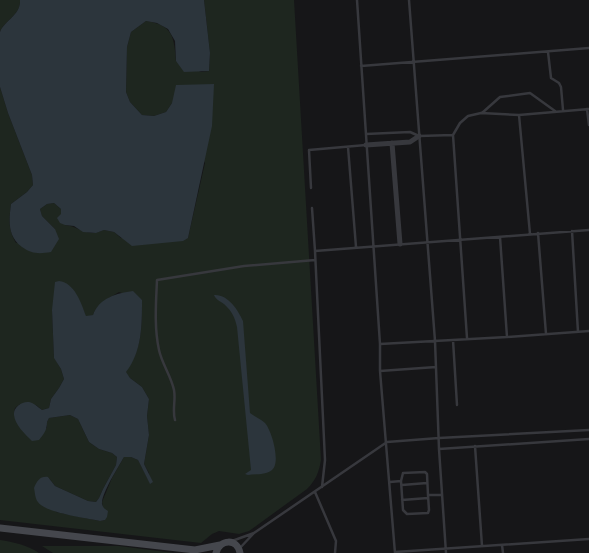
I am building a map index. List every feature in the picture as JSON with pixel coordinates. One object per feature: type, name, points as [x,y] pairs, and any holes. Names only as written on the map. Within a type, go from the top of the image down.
[{"type":"street","points":[[366,145],[410,142],[419,136]]},
{"type":"street","points":[[392,143],[400,244]]},
{"type":"street","points":[[0,528],[202,552],[223,543],[230,542],[237,546],[240,551]]},
{"type":"street","points":[[216,553],[220,545]]},
{"type":"lane","points":[[356,0],[380,344],[380,371],[395,552],[589,539]]},
{"type":"lane","points":[[409,0],[435,341],[439,449],[446,553]]},
{"type":"lane","points":[[360,66],[589,48]]},
{"type":"lane","points":[[548,52],[551,78],[559,83],[561,88],[562,110]]},
{"type":"lane","points":[[481,113],[500,98],[530,93],[555,112]]},
{"type":"lane","points":[[467,338],[453,135],[460,123],[468,116],[481,113],[519,115],[562,110],[588,109],[589,125]]},
{"type":"lane","points":[[519,115],[530,234]]},
{"type":"lane","points":[[366,134],[410,132],[419,136],[453,135]]},
{"type":"lane","points":[[311,188],[309,150],[366,145]]},
{"type":"lane","points":[[348,147],[356,247]]},
{"type":"lane","points":[[312,208],[325,460],[322,487]]},
{"type":"lane","points":[[315,251],[589,230]]},
{"type":"lane","points":[[572,231],[578,332]]},
{"type":"lane","points":[[538,233],[546,334]]},
{"type":"lane","points":[[500,237],[507,337]]},
{"type":"lane","points":[[175,420],[173,414],[175,397],[174,388],[159,350],[156,332],[157,280],[244,266],[315,260]]},
{"type":"lane","points":[[380,344],[589,331]]},
{"type":"lane","points":[[452,340],[457,405]]},
{"type":"lane","points":[[380,371],[436,367]]},
{"type":"lane","points":[[230,542],[254,533],[387,442],[589,430]]},
{"type":"lane","points":[[439,449],[589,439]]},
{"type":"lane","points":[[475,446],[482,546]]},
{"type":"lane","points":[[422,471],[427,474],[427,483],[429,510],[426,513],[404,513],[401,483],[403,473],[422,471]]},
{"type":"lane","points":[[390,482],[427,483]]},
{"type":"lane","points":[[315,492],[336,541],[335,553]]},
{"type":"lane","points":[[402,500],[442,495]]},
{"type":"lane","points":[[240,551],[254,533]]},
{"type":"lane","points":[[502,545],[503,553]]},
{"type":"shaded area","points":[[0,0],[20,0],[20,5],[18,10],[0,32]]},
{"type":"shaded area","points":[[20,0],[204,0],[210,53],[209,71],[184,72],[176,61],[175,41],[168,29],[157,23],[146,21],[131,32],[127,47],[126,92],[130,102],[142,115],[154,116],[166,112],[172,103],[176,85],[214,84],[212,126],[188,238],[183,241],[132,246],[114,232],[104,230],[96,233],[83,232],[74,226],[60,223],[57,218],[61,214],[61,209],[54,203],[47,204],[40,209],[42,216],[55,229],[59,239],[51,252],[32,252],[17,243],[11,233],[10,227],[11,204],[27,192],[33,185],[32,175],[8,113],[0,87],[0,32],[18,10]]},
{"type":"shaded area","points":[[204,0],[294,0],[321,460],[317,476],[307,489],[249,531],[239,534],[219,531],[212,534],[201,543],[0,520],[0,87],[8,113],[32,175],[33,185],[27,192],[11,204],[10,224],[16,243],[55,229],[42,216],[40,209],[47,204],[54,203],[61,209],[61,214],[65,225],[84,231],[93,233],[104,230],[114,232],[121,238],[188,238],[205,163],[172,103],[166,112],[154,116],[142,115],[130,102],[126,92],[127,47],[131,32],[146,21],[155,23],[167,29],[173,39],[176,61],[201,72],[209,71],[210,53]],"holes":[[[119,292],[142,300],[142,319],[138,347],[131,364],[125,372],[142,387],[149,399],[147,416],[149,435],[144,464],[149,473],[150,483],[138,460],[131,457],[124,457],[112,478],[102,502],[105,520],[100,521],[56,512],[48,477],[55,486],[88,501],[96,502],[116,465],[117,457],[112,453],[99,449],[89,442],[78,419],[70,415],[49,418],[47,428],[14,414],[15,408],[20,404],[36,405],[42,410],[49,408],[51,399],[64,379],[61,369],[54,357],[52,310],[83,309],[86,317],[93,315],[100,304]]]},
{"type":"shaded area","points":[[59,281],[69,285],[77,294],[86,316],[93,315],[104,300],[121,293],[133,291],[142,300],[142,319],[138,347],[126,372],[130,378],[142,387],[149,399],[147,416],[149,435],[144,464],[153,482],[150,484],[138,460],[131,457],[124,457],[102,499],[102,504],[108,511],[105,520],[100,521],[57,512],[42,506],[36,499],[34,488],[39,480],[43,477],[48,477],[55,486],[88,501],[96,502],[116,465],[117,457],[112,453],[99,449],[89,442],[78,419],[70,415],[49,418],[46,430],[42,436],[39,440],[32,441],[18,426],[14,415],[16,407],[24,402],[36,405],[42,410],[49,408],[51,399],[64,379],[61,369],[54,358],[52,310],[55,282]]},
{"type":"shaded area","points":[[214,295],[219,295],[228,300],[243,321],[250,413],[262,420],[268,427],[276,454],[275,466],[267,473],[245,474],[251,470],[237,327],[231,312]]},
{"type":"shaded area","points":[[0,540],[25,546],[39,553],[0,553]]},
{"type":"shaded area","points":[[42,546],[119,546],[174,553],[53,553]]}]
